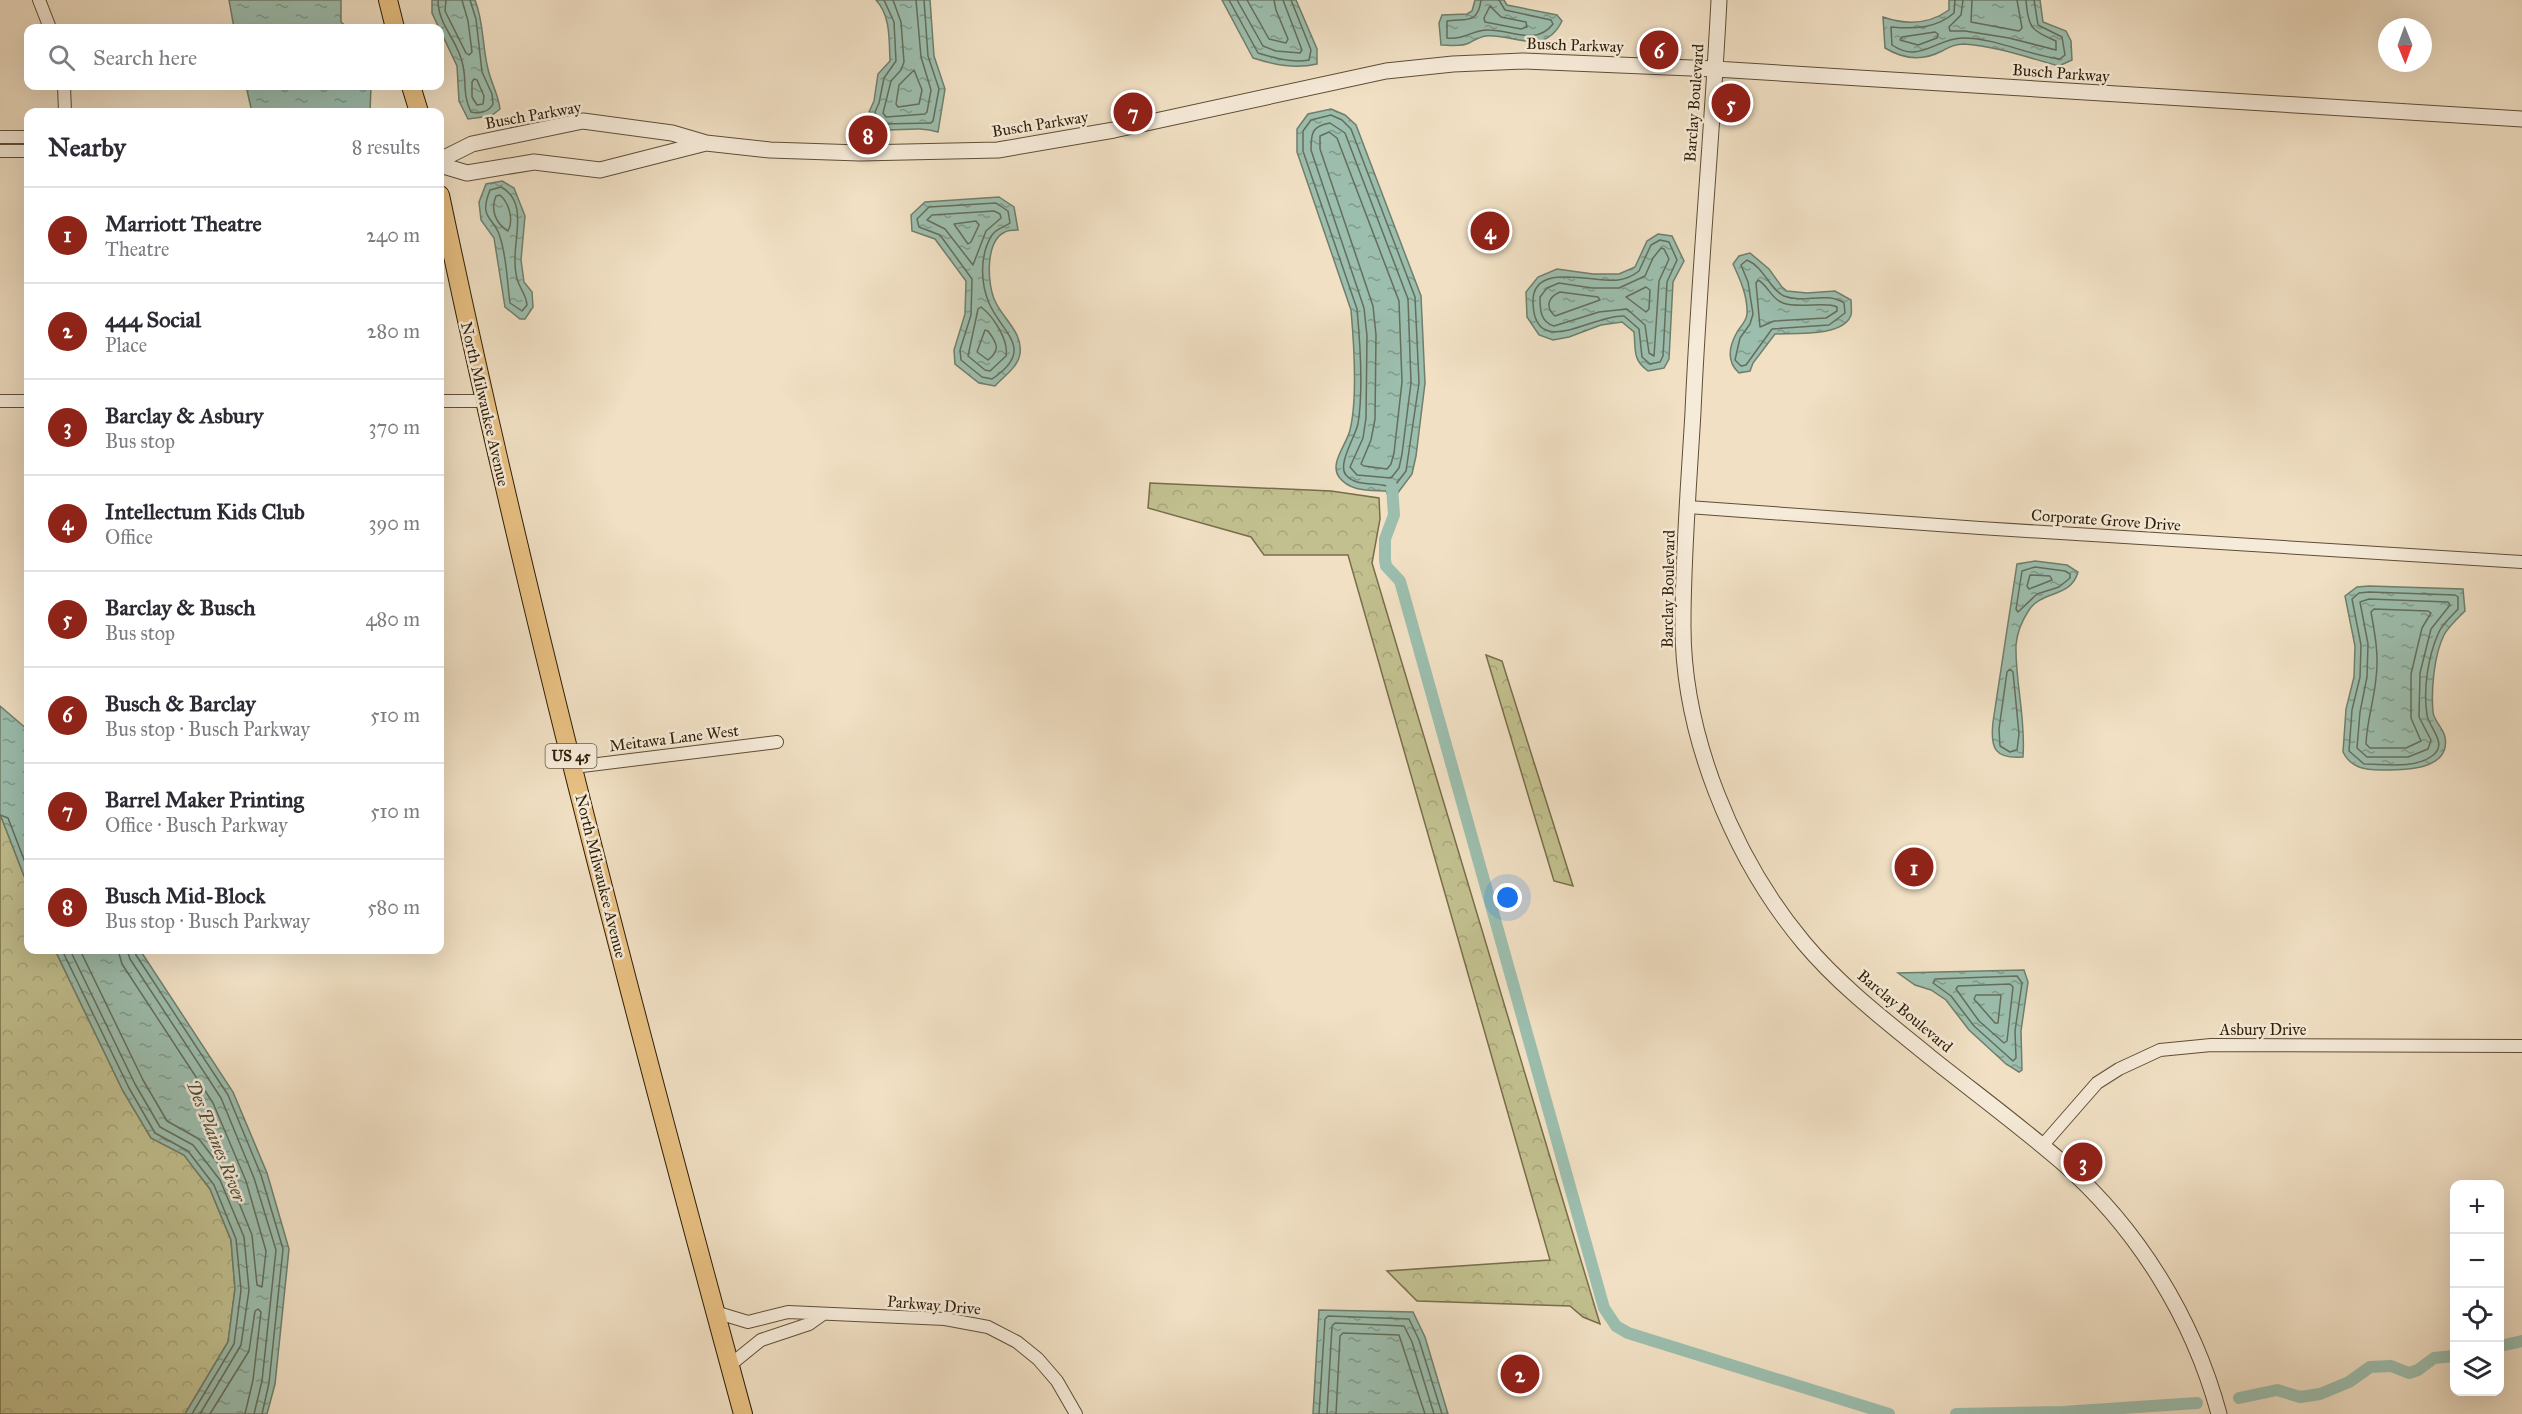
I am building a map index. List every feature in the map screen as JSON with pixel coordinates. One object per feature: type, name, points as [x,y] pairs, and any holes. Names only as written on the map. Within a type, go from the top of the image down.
[{"type":"main road","points":[[388,0],[394,24]]},
{"type":"main road","points":[[412,90],[417,108]]},
{"type":"main road","name":"North Milwaukee Avenue","points":[[444,214],[483,401],[574,767],[743,1414]]},
{"type":"street","points":[[39,0],[48,24]]},
{"type":"street","name":"Barclay Boulevard","points":[[1719,0],[1698,305],[1683,625],[1691,703],[1702,749],[1715,788],[1751,867],[1803,942],[1828,969],[1897,1030],[2065,1165],[2111,1212],[2142,1250],[2174,1303],[2198,1350],[2219,1414]]},
{"type":"street","name":"Busch Parkway","points":[[444,158],[472,144],[582,121],[672,133],[706,143],[770,150],[950,153],[998,150],[1114,130],[1386,71],[1453,64],[1523,61],[1715,69],[2522,119]]},
{"type":"street","points":[[64,90],[65,108]]},
{"type":"street","points":[[0,137],[24,137]]},
{"type":"street","name":"Busch Parkway","points":[[444,166],[467,173],[534,162],[600,170],[706,143]]},
{"type":"street","points":[[0,151],[24,151]]},
{"type":"street","points":[[0,400],[24,401]]},
{"type":"street","points":[[444,401],[483,401]]},
{"type":"street","name":"Corporate Grove Drive","points":[[1688,507],[2522,562]]},
{"type":"street","name":"Meitawa Lane West","points":[[574,767],[777,742]]},
{"type":"street","name":"Asbury Drive","points":[[2042,1146],[2097,1083],[2119,1069],[2160,1050],[2211,1045],[2522,1046]]},
{"type":"street","name":"Parkway Drive","points":[[715,1312],[748,1322],[788,1312],[945,1319],[988,1327],[1017,1342],[1038,1359],[1057,1381],[1076,1414]]},
{"type":"street","points":[[730,1365],[761,1340],[809,1324],[823,1314]]},
{"type":"green space","points":[[1150,483],[1331,491],[1379,498],[1380,519],[1372,563],[1600,1324],[1583,1317],[1570,1306],[1417,1301],[1387,1271],[1550,1260],[1348,555],[1264,555],[1251,537],[1148,508]]},
{"type":"green space","points":[[1486,655],[1502,661],[1573,886],[1554,881]]},
{"type":"green space","points":[[0,814],[24,876],[24,954],[57,954],[123,1091],[151,1138],[184,1155],[210,1189],[231,1240],[235,1289],[228,1342],[185,1414],[0,1414]]},
{"type":"water","points":[[229,0],[341,0],[341,22],[343,24],[233,24]]},
{"type":"water","points":[[432,0],[475,0],[488,69],[500,109],[491,116],[468,119],[459,101],[457,66],[444,38],[444,24],[437,24],[432,13]]},
{"type":"water","points":[[876,0],[930,0],[934,56],[945,89],[938,132],[922,129],[873,129],[869,112],[874,101],[878,74],[890,61],[887,21]]},
{"type":"water","points":[[1222,0],[1296,0],[1317,49],[1317,64],[1285,66],[1253,58]]},
{"type":"water","points":[[1475,0],[1504,0],[1507,5],[1557,15],[1562,21],[1555,32],[1546,39],[1537,41],[1486,36],[1463,45],[1441,45],[1439,23],[1442,15],[1467,14],[1472,11]]},
{"type":"water","points":[[1949,0],[2040,0],[2043,22],[2066,31],[2071,41],[2072,60],[2059,66],[2000,50],[1964,44],[1920,57],[1899,55],[1885,48],[1883,17],[1908,22],[1933,19],[1949,10]]},
{"type":"water","points":[[247,90],[371,90],[370,108],[251,108]]},
{"type":"water","points":[[1331,109],[1345,115],[1356,125],[1421,296],[1425,383],[1416,456],[1412,474],[1391,502],[1386,491],[1354,488],[1344,482],[1336,472],[1337,460],[1350,430],[1354,402],[1351,310],[1297,152],[1297,129],[1308,114]]},
{"type":"water","points":[[502,181],[514,188],[525,216],[521,260],[524,282],[532,292],[533,307],[525,319],[520,319],[505,307],[494,238],[481,220],[479,202],[486,184]]},
{"type":"water","points":[[999,197],[1014,207],[1018,230],[1005,232],[994,244],[991,253],[990,284],[998,308],[1016,332],[1020,354],[1014,367],[995,386],[979,383],[955,364],[954,350],[965,314],[966,281],[935,239],[912,231],[911,215],[925,202]]},
{"type":"water","points":[[1658,234],[1672,236],[1684,261],[1673,282],[1669,359],[1664,368],[1648,371],[1643,367],[1637,358],[1634,332],[1622,322],[1601,325],[1569,337],[1553,340],[1539,335],[1527,317],[1526,292],[1538,277],[1557,269],[1593,274],[1619,274],[1635,267],[1647,241]]},
{"type":"water","points":[[1750,253],[1769,269],[1787,291],[1807,293],[1835,291],[1851,300],[1851,315],[1847,322],[1829,330],[1775,334],[1753,363],[1750,371],[1739,373],[1732,364],[1730,350],[1745,320],[1747,308],[1743,288],[1733,264],[1739,256]]},
{"type":"water","points":[[2035,561],[2067,565],[2078,572],[2069,586],[2041,599],[2029,610],[2019,631],[2016,659],[2023,728],[2023,757],[2006,756],[2000,754],[1994,745],[1993,722],[2017,564]]},
{"type":"water","points":[[2357,587],[2463,589],[2465,611],[2444,635],[2434,673],[2433,712],[2445,737],[2445,748],[2433,762],[2412,769],[2364,769],[2350,762],[2343,752],[2346,709],[2354,677],[2355,646],[2345,596]]},
{"type":"water","points":[[0,706],[24,727],[24,876],[0,814]]},
{"type":"water","name":"Des Plaines River","points":[[57,954],[143,954],[233,1092],[267,1173],[289,1249],[275,1384],[267,1414],[185,1414],[228,1342],[235,1289],[231,1240],[210,1189],[184,1155],[151,1138],[123,1091]]},
{"type":"water","points":[[2024,970],[2028,982],[2021,1031],[2022,1070],[2019,1072],[2006,1064],[1969,1030],[1946,1000],[1931,990],[1915,985],[1898,973]]},
{"type":"water","points":[[1319,1310],[1413,1312],[1425,1337],[1448,1414],[1313,1414]]},
{"type":"waterway","points":[[1392,487],[1394,515],[1385,539],[1386,566],[1400,581],[1604,1308],[1616,1326],[1628,1333],[1889,1414]]},
{"type":"waterway","points":[[2504,1345],[2522,1341]]},
{"type":"waterway","points":[[2239,1398],[2277,1390],[2300,1397],[2320,1394],[2349,1382],[2370,1367],[2391,1366],[2409,1373],[2418,1370],[2434,1358],[2450,1356]]},
{"type":"waterway","points":[[1956,1414],[2063,1412],[2197,1403]]},
{"type":"place","name":"Busch & Barclay","points":[[1659,50]]},
{"type":"place","name":"Barclay & Busch","points":[[1731,103]]},
{"type":"place","name":"Barrel Maker Printing","points":[[1133,112]]},
{"type":"place","name":"Busch Mid-Block","points":[[868,135]]},
{"type":"place","name":"Intellectum Kids Club","points":[[1490,231]]},
{"type":"place","name":"Marriott Theatre","points":[[1914,867]]},
{"type":"place","name":"Barclay & Asbury","points":[[2083,1162]]},
{"type":"place","name":"444 Social","points":[[1520,1374]]}]
